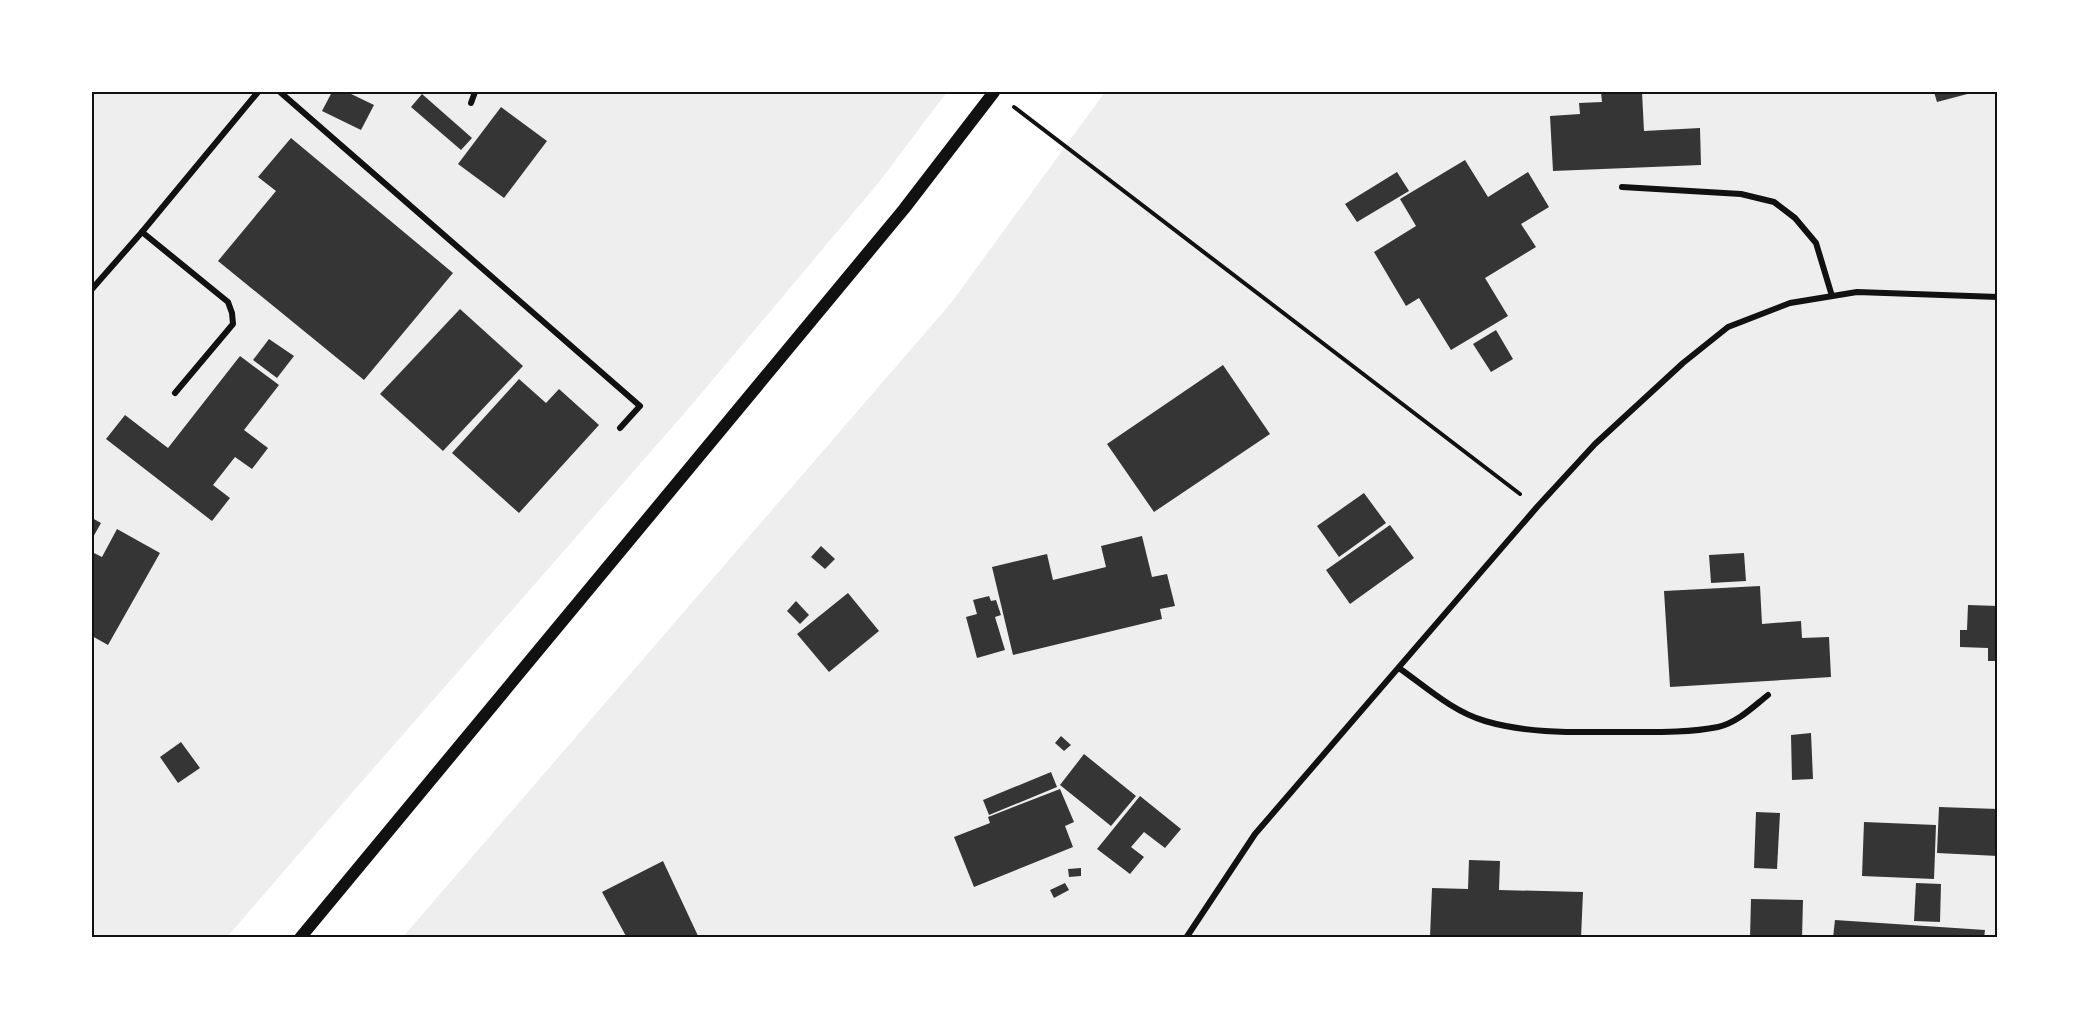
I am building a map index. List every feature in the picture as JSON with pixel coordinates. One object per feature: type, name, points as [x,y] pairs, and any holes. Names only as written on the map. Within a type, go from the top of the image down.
[{"type":"main road","points":[[300,938],[889,227],[994,92]]},
{"type":"street","points":[[92,290],[258,92]]},
{"type":"street","points":[[280,92],[640,406],[620,428]]},
{"type":"street","points":[[471,103],[475,92]]},
{"type":"street","points":[[1623,187],[1741,194],[1774,202],[1795,218],[1816,243],[1832,296]]},
{"type":"street","points":[[142,232],[228,302],[232,313],[233,324],[175,393]]},
{"type":"street","points":[[1186,938],[1255,834],[1537,507],[1595,444],[1683,363],[1728,327],[1790,303],[1857,292],[1998,297]]},
{"type":"street","points":[[1399,668],[1454,707],[1484,721],[1524,729],[1657,732],[1720,726],[1742,716],[1768,695]]},
{"type":"path","points":[[994,92],[1537,507]]},
{"type":"shaded area","points":[[92,92],[947,92],[879,182],[689,408],[227,937],[92,937]]},
{"type":"shaded area","points":[[1105,92],[1997,92],[1997,937],[402,938],[951,303]]},
{"type":"building","points":[[332,92],[347,92],[374,105],[361,130],[322,111]]},
{"type":"building","points":[[1601,92],[1642,92],[1644,131],[1700,128],[1701,165],[1553,171],[1550,116],[1580,114],[1579,103],[1602,102]]},
{"type":"building","points":[[1934,92],[1975,92],[1937,102]]},
{"type":"building","points":[[422,94],[472,138],[461,150],[411,107]]},
{"type":"building","points":[[501,107],[547,141],[504,198],[458,164]]},
{"type":"building","points":[[291,138],[453,273],[364,380],[218,261],[276,191],[258,177]]},
{"type":"building","points":[[1465,160],[1488,197],[1528,172],[1549,207],[1521,224],[1536,247],[1485,278],[1508,316],[1451,350],[1419,298],[1406,306],[1374,252],[1416,226],[1400,199]]},
{"type":"building","points":[[1397,172],[1409,191],[1357,222],[1345,204]]},
{"type":"building","points":[[460,309],[523,366],[443,451],[380,394]]},
{"type":"building","points":[[1496,330],[1513,359],[1491,372],[1473,344]]},
{"type":"building","points":[[269,339],[294,356],[277,378],[253,360]]},
{"type":"building","points":[[240,356],[279,385],[244,430],[268,448],[252,469],[235,457],[213,485],[230,498],[212,521],[106,439],[125,415],[168,448]]},
{"type":"building","points":[[1223,365],[1270,434],[1154,512],[1107,444]]},
{"type":"building","points":[[519,379],[546,403],[559,389],[599,425],[519,513],[452,453]]},
{"type":"building","points":[[1364,493],[1386,523],[1339,557],[1317,526]]},
{"type":"building","points":[[92,518],[101,523],[92,539]]},
{"type":"building","points":[[1390,525],[1414,558],[1350,604],[1326,570]]},
{"type":"building","points":[[117,529],[160,553],[108,645],[92,636],[92,552],[102,557]]},
{"type":"building","points":[[1142,536],[1152,577],[1167,574],[1175,606],[1160,609],[1162,619],[1013,655],[992,567],[1047,554],[1053,580],[1106,567],[1101,546]]},
{"type":"building","points":[[821,546],[835,559],[825,569],[811,557]]},
{"type":"building","points":[[1744,553],[1746,581],[1711,583],[1709,555]]},
{"type":"building","points":[[1760,586],[1762,624],[1801,621],[1802,638],[1829,637],[1831,677],[1670,687],[1664,591]]},
{"type":"building","points":[[848,593],[879,631],[829,672],[797,634]]},
{"type":"building","points":[[989,596],[991,601],[996,600],[1001,615],[995,617],[1005,650],[977,658],[966,617],[977,614],[973,600]]},
{"type":"building","points":[[796,601],[809,615],[800,624],[787,611]]},
{"type":"building","points":[[1968,605],[1998,606],[1998,661],[1988,661],[1988,648],[1960,647],[1960,630],[1967,630]]},
{"type":"building","points":[[1811,733],[1813,779],[1792,780],[1791,735]]},
{"type":"building","points":[[1061,736],[1071,745],[1064,751],[1055,743]]},
{"type":"building","points":[[181,742],[200,768],[178,783],[160,757]]},
{"type":"building","points":[[1084,754],[1136,796],[1111,826],[1060,785]]},
{"type":"building","points":[[1051,772],[1057,787],[989,815],[983,800]]},
{"type":"building","points":[[1060,789],[1074,822],[1065,826],[1073,847],[974,887],[954,837],[990,823],[988,817]]},
{"type":"building","points":[[1140,796],[1181,829],[1165,848],[1144,832],[1131,847],[1144,857],[1130,874],[1097,849]]},
{"type":"building","points":[[1939,807],[1998,809],[1998,856],[1937,853]]},
{"type":"building","points":[[1756,812],[1780,813],[1777,869],[1754,868]]},
{"type":"building","points":[[1864,822],[1936,825],[1934,879],[1862,876]]},
{"type":"building","points":[[1469,860],[1500,861],[1499,890],[1583,892],[1581,938],[1430,937],[1432,888],[1468,889]]},
{"type":"building","points":[[663,861],[699,938],[627,938],[602,892]]},
{"type":"building","points":[[1081,868],[1081,876],[1069,877],[1068,869]]},
{"type":"building","points":[[1065,883],[1069,890],[1054,898],[1050,890]]},
{"type":"building","points":[[1916,883],[1941,884],[1940,922],[1914,921]]},
{"type":"building","points":[[1751,899],[1803,900],[1802,938],[1750,938]]},
{"type":"building","points":[[1835,920],[1985,930],[1984,938],[1833,938]]}]
